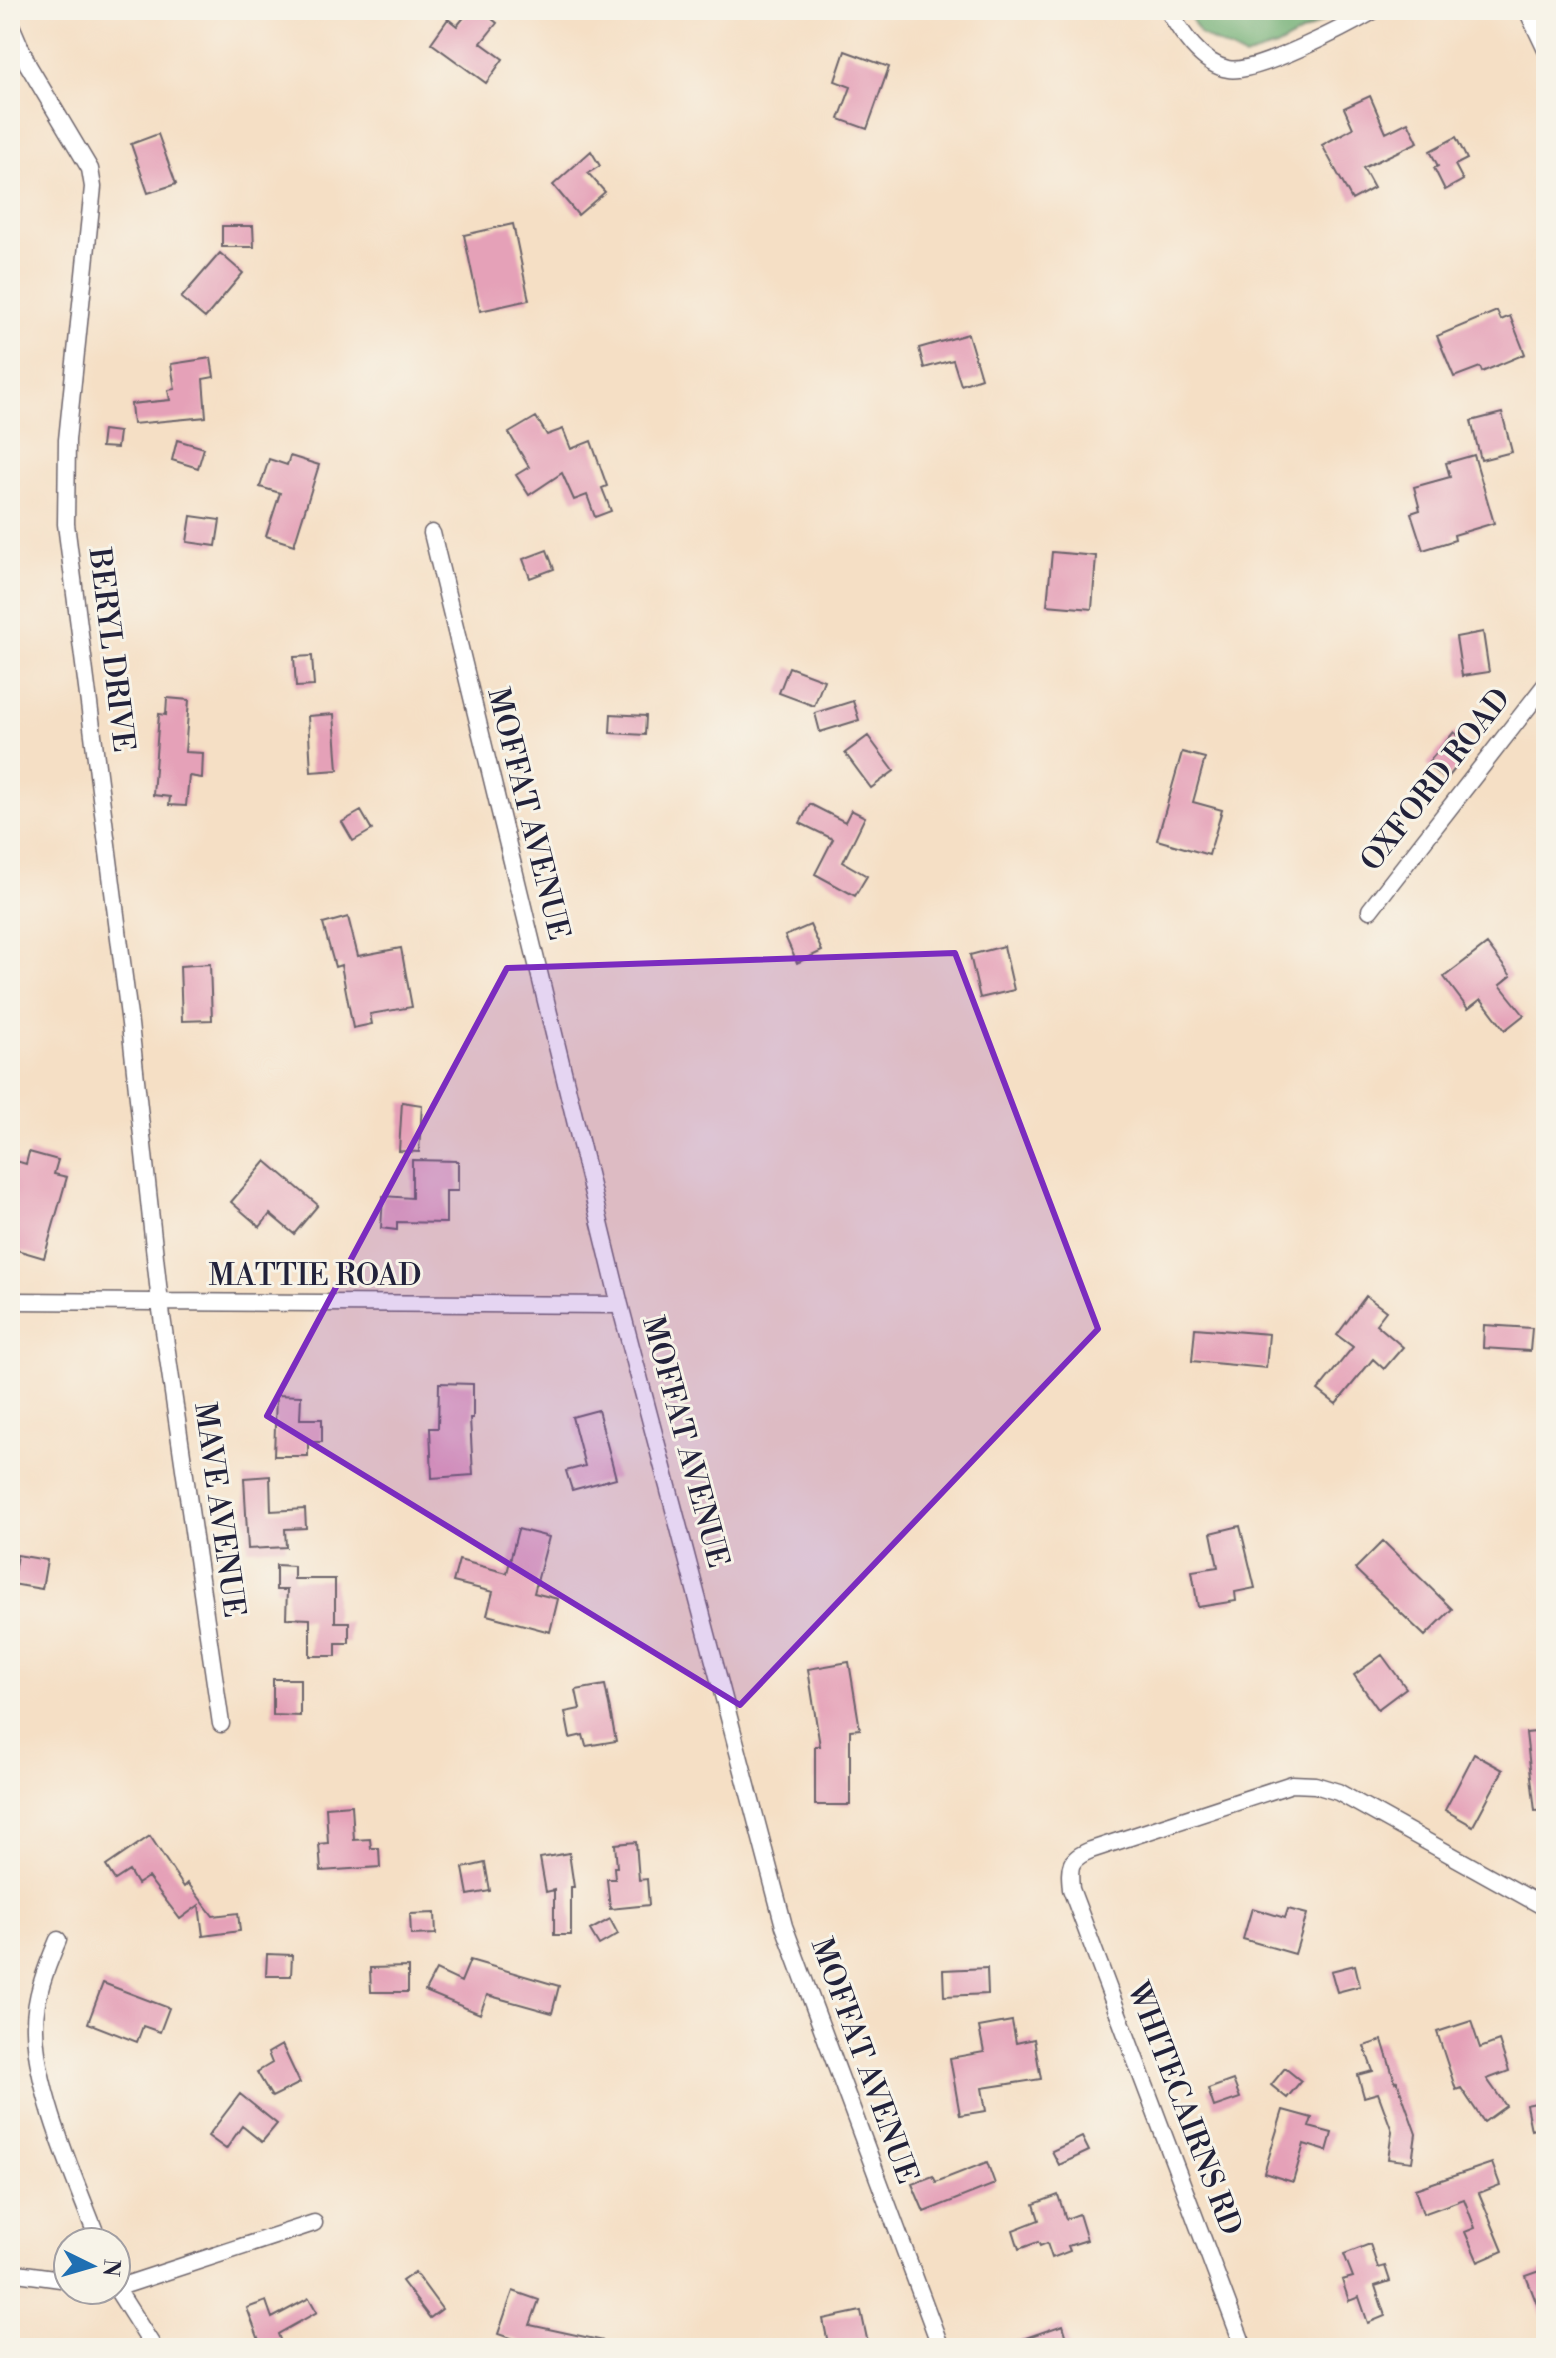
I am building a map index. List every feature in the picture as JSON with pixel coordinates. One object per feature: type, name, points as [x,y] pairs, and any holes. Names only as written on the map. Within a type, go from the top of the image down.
[{"type":"street","points":[[1168,10],[1182,35],[1209,60],[1227,69],[1248,69],[1344,28],[1375,10]]},
{"type":"street","points":[[1527,10],[1546,50]]},
{"type":"street","name":"BERYL DRIVE","points":[[10,23],[28,65],[90,169],[93,187],[67,440],[66,524],[128,1009],[160,1303]]},
{"type":"street","name":"MOFFAT AVENUE","points":[[432,533],[620,1305],[784,1926],[941,2348]]},
{"type":"street","name":"OXFORD ROAD","points":[[1370,910],[1546,684]]},
{"type":"street","name":"MATTIE ROAD","points":[[10,1301],[620,1305]]},
{"type":"street","name":"MAVE AVENUE","points":[[160,1303],[221,1724]]},
{"type":"street","name":"WHITECAIRNS RD","points":[[1244,2348],[1071,1889],[1069,1870],[1073,1861],[1079,1854],[1292,1784],[1315,1785],[1338,1792],[1546,1908]]},
{"type":"street","points":[[58,1940],[42,1978],[34,2028],[41,2076],[56,2128],[93,2226]]},
{"type":"street","points":[[132,2283],[314,2223]]},
{"type":"street","points":[[10,2272],[52,2278]]},
{"type":"street","points":[[127,2306],[154,2348]]},
{"type":"highlighted area","points":[[955,953],[1098,1329],[740,1705],[267,1416],[507,968]]},
{"type":"green space","points":[[1186,10],[1343,10],[1276,47],[1244,57],[1201,35]]},
{"type":"building","points":[[470,10],[481,10],[497,23],[481,43],[503,59],[486,83],[431,43],[448,19],[457,26]]},
{"type":"building","points":[[845,51],[889,67],[867,129],[839,119],[851,87],[835,81]]},
{"type":"building","points":[[1370,96],[1386,133],[1408,122],[1418,142],[1363,168],[1374,188],[1352,200],[1322,145],[1353,128],[1344,108]]},
{"type":"building","points":[[158,134],[176,184],[148,193],[131,144]]},
{"type":"building","points":[[1456,137],[1467,159],[1455,165],[1463,180],[1445,190],[1430,151]]},
{"type":"building","points":[[591,151],[600,166],[588,173],[605,192],[578,215],[553,185]]},
{"type":"building","points":[[513,224],[529,300],[480,311],[464,235]]},
{"type":"building","points":[[222,226],[253,226],[254,247],[222,247]]},
{"type":"building","points":[[220,253],[243,273],[205,318],[181,298]]},
{"type":"building","points":[[1497,311],[1501,320],[1510,316],[1525,354],[1482,372],[1480,367],[1454,377],[1437,336]]},
{"type":"building","points":[[968,334],[981,378],[961,385],[953,360],[924,368],[919,348]]},
{"type":"building","points":[[211,358],[214,377],[203,379],[206,417],[133,424],[131,404],[170,400],[168,390],[175,389],[171,364]]},
{"type":"building","points":[[1502,413],[1512,452],[1481,460],[1471,421]]},
{"type":"building","points":[[536,417],[547,435],[563,429],[571,449],[591,441],[607,486],[602,488],[611,511],[595,517],[587,495],[574,500],[562,473],[529,495],[516,475],[529,467],[509,433]]},
{"type":"building","points":[[103,430],[119,432],[117,448],[101,447]]},
{"type":"building","points":[[177,440],[204,448],[198,468],[172,460]]},
{"type":"building","points":[[1474,455],[1494,523],[1454,535],[1455,540],[1423,550],[1411,513],[1420,510],[1414,487],[1450,477],[1446,463]]},
{"type":"building","points":[[290,456],[319,465],[294,545],[266,536],[280,493],[260,487],[269,459],[287,465]]},
{"type":"building","points":[[191,516],[220,520],[216,546],[187,542]]},
{"type":"building","points":[[547,550],[554,569],[530,578],[523,559]]},
{"type":"building","points":[[1052,552],[1096,556],[1092,609],[1047,605]]},
{"type":"building","points":[[1483,632],[1489,672],[1462,676],[1456,637]]},
{"type":"building","points":[[312,656],[314,686],[296,687],[294,657]]},
{"type":"building","points":[[789,667],[824,680],[814,706],[779,693]]},
{"type":"building","points":[[167,698],[189,700],[185,752],[203,753],[202,778],[189,776],[186,806],[169,805],[170,797],[153,795],[159,714],[166,715]]},
{"type":"building","points":[[853,701],[859,720],[820,732],[815,713]]},
{"type":"building","points":[[334,714],[338,770],[311,772],[308,716]]},
{"type":"building","points":[[611,714],[646,716],[645,735],[610,733]]},
{"type":"building","points":[[1454,732],[1472,748],[1446,780],[1427,764]]},
{"type":"building","points":[[868,736],[894,771],[871,788],[845,753]]},
{"type":"building","points":[[1182,752],[1205,758],[1193,802],[1222,810],[1209,855],[1157,840]]},
{"type":"building","points":[[810,804],[845,822],[851,810],[865,817],[843,862],[867,876],[855,896],[815,874],[833,839],[800,823]]},
{"type":"building","points":[[361,811],[372,830],[353,841],[342,822]]},
{"type":"building","points":[[348,917],[358,956],[401,948],[412,1007],[370,1014],[372,1024],[353,1028],[341,965],[335,967],[323,924]]},
{"type":"building","points":[[810,925],[822,951],[797,963],[785,936]]},
{"type":"building","points":[[1487,944],[1511,976],[1500,985],[1524,1015],[1505,1030],[1481,999],[1468,1009],[1444,977]]},
{"type":"building","points":[[1004,946],[1014,990],[980,998],[970,955]]},
{"type":"building","points":[[210,964],[212,1020],[182,1021],[180,966]]},
{"type":"building","points":[[402,1102],[422,1105],[419,1152],[399,1151]]},
{"type":"building","points":[[29,1152],[58,1160],[54,1174],[67,1177],[44,1258],[10,1248],[10,1159],[26,1164]]},
{"type":"building","points":[[412,1160],[458,1161],[458,1191],[446,1191],[446,1223],[397,1222],[397,1230],[381,1228],[383,1196],[412,1198]]},
{"type":"building","points":[[266,1161],[318,1205],[294,1234],[270,1214],[260,1227],[231,1202]]},
{"type":"building","points":[[1366,1296],[1386,1311],[1376,1324],[1403,1347],[1384,1369],[1373,1359],[1336,1404],[1318,1390],[1353,1347],[1337,1335]]},
{"type":"building","points":[[1484,1325],[1532,1328],[1530,1351],[1483,1348]]},
{"type":"building","points":[[1195,1328],[1269,1334],[1266,1368],[1192,1361]]},
{"type":"building","points":[[439,1383],[473,1384],[473,1418],[470,1418],[473,1475],[432,1478],[430,1428],[438,1428]]},
{"type":"building","points":[[276,1395],[301,1396],[300,1419],[322,1419],[322,1442],[308,1442],[308,1456],[274,1456]]},
{"type":"building","points":[[598,1410],[616,1478],[572,1490],[566,1471],[585,1466],[572,1417]]},
{"type":"building","points":[[270,1476],[271,1511],[305,1509],[306,1528],[285,1529],[286,1547],[248,1549],[244,1478]]},
{"type":"building","points":[[1240,1526],[1255,1588],[1235,1592],[1236,1601],[1198,1607],[1192,1571],[1218,1567],[1211,1533]]},
{"type":"building","points":[[518,1529],[549,1537],[534,1593],[558,1599],[550,1632],[487,1615],[493,1592],[453,1582],[459,1560],[507,1573]]},
{"type":"building","points":[[1383,1541],[1452,1609],[1425,1636],[1355,1569]]},
{"type":"building","points":[[17,1555],[47,1560],[42,1589],[12,1584]]},
{"type":"building","points":[[276,1565],[294,1566],[294,1579],[335,1579],[335,1622],[349,1622],[349,1643],[336,1643],[336,1656],[310,1656],[310,1619],[286,1618],[287,1590],[276,1590]]},
{"type":"building","points":[[1382,1655],[1406,1688],[1378,1709],[1354,1675]]},
{"type":"building","points":[[849,1662],[860,1729],[850,1730],[850,1805],[815,1805],[815,1746],[820,1746],[808,1669]]},
{"type":"building","points":[[273,1679],[300,1679],[300,1716],[273,1715]]},
{"type":"building","points":[[605,1685],[616,1741],[586,1746],[583,1735],[570,1738],[565,1712],[580,1709],[576,1690]]},
{"type":"building","points":[[1546,1731],[1546,1810],[1535,1811],[1526,1733]]},
{"type":"building","points":[[1474,1754],[1503,1770],[1473,1826],[1445,1810]]},
{"type":"building","points":[[352,1805],[354,1840],[370,1839],[371,1848],[379,1848],[380,1867],[321,1871],[319,1844],[328,1843],[326,1807]]},
{"type":"building","points":[[150,1836],[184,1887],[188,1883],[213,1916],[238,1913],[240,1931],[203,1936],[199,1905],[180,1919],[148,1877],[137,1884],[129,1871],[115,1880],[106,1866]]},
{"type":"building","points":[[636,1842],[639,1880],[647,1879],[649,1905],[610,1909],[607,1879],[615,1879],[615,1844]]},
{"type":"building","points":[[569,1853],[574,1887],[571,1887],[571,1935],[554,1935],[554,1890],[546,1892],[540,1858]]},
{"type":"building","points":[[485,1863],[490,1891],[468,1895],[463,1868]]},
{"type":"building","points":[[1252,1908],[1285,1918],[1288,1909],[1307,1914],[1295,1954],[1243,1939]]},
{"type":"building","points":[[435,1913],[436,1934],[411,1935],[410,1914]]},
{"type":"building","points":[[610,1919],[618,1934],[599,1945],[590,1930]]},
{"type":"building","points":[[267,1954],[292,1955],[291,1976],[266,1976]]},
{"type":"building","points":[[470,1960],[559,1986],[552,2013],[487,1995],[480,2014],[425,1991],[436,1970],[461,1982]]},
{"type":"building","points":[[1355,1965],[1360,1986],[1337,1992],[1331,1971]]},
{"type":"building","points":[[408,1967],[408,1992],[371,1992],[370,1968]]},
{"type":"building","points":[[987,1968],[988,1994],[944,1996],[943,1970]]},
{"type":"building","points":[[103,1983],[169,2008],[160,2032],[143,2026],[137,2042],[88,2023]]},
{"type":"building","points":[[1012,2021],[1016,2043],[1034,2039],[1041,2079],[982,2088],[986,2111],[960,2115],[950,2058],[984,2052],[979,2027]]},
{"type":"building","points":[[1471,2021],[1480,2048],[1499,2041],[1509,2071],[1487,2079],[1506,2106],[1484,2122],[1461,2088],[1456,2090],[1437,2032]]},
{"type":"building","points":[[1382,2040],[1416,2134],[1412,2162],[1388,2159],[1392,2131],[1378,2093],[1364,2097],[1358,2075],[1373,2071],[1364,2046]]},
{"type":"building","points":[[282,2045],[300,2083],[272,2097],[257,2072],[272,2063],[268,2053]]},
{"type":"building","points":[[1285,2068],[1301,2081],[1287,2098],[1271,2085]]},
{"type":"building","points":[[1233,2080],[1240,2098],[1214,2107],[1208,2089]]},
{"type":"building","points":[[240,2094],[277,2124],[262,2142],[242,2126],[226,2149],[208,2136]]},
{"type":"building","points":[[1546,2101],[1546,2126],[1531,2130],[1526,2105]]},
{"type":"building","points":[[1283,2110],[1312,2118],[1309,2127],[1332,2133],[1327,2151],[1304,2144],[1293,2182],[1264,2173]]},
{"type":"building","points":[[1082,2137],[1089,2151],[1059,2165],[1052,2151]]},
{"type":"building","points":[[987,2162],[995,2184],[924,2212],[912,2184],[933,2176],[936,2182]]},
{"type":"building","points":[[1492,2163],[1500,2185],[1479,2193],[1503,2251],[1478,2262],[1465,2232],[1475,2228],[1464,2199],[1423,2214],[1415,2189]]},
{"type":"building","points":[[1058,2195],[1066,2219],[1079,2214],[1087,2240],[1068,2246],[1070,2251],[1052,2258],[1047,2243],[1040,2246],[1038,2242],[1019,2249],[1013,2230],[1039,2220],[1034,2204]]},
{"type":"building","points":[[1370,2244],[1378,2268],[1385,2266],[1390,2281],[1375,2286],[1385,2316],[1368,2323],[1359,2297],[1349,2301],[1342,2280],[1353,2277],[1344,2254]]},
{"type":"building","points":[[1546,2269],[1546,2324],[1545,2325],[1526,2276]]},
{"type":"building","points":[[415,2272],[442,2309],[430,2318],[402,2281]]},
{"type":"building","points":[[513,2291],[539,2300],[530,2325],[604,2341],[604,2348],[539,2348],[498,2334]]},
{"type":"building","points":[[309,2298],[317,2312],[278,2334],[283,2348],[262,2348],[247,2308],[266,2301],[272,2318]]},
{"type":"building","points":[[861,2311],[869,2348],[829,2348],[823,2319]]},
{"type":"building","points":[[1063,2325],[1070,2348],[1005,2348],[1005,2345]]}]
